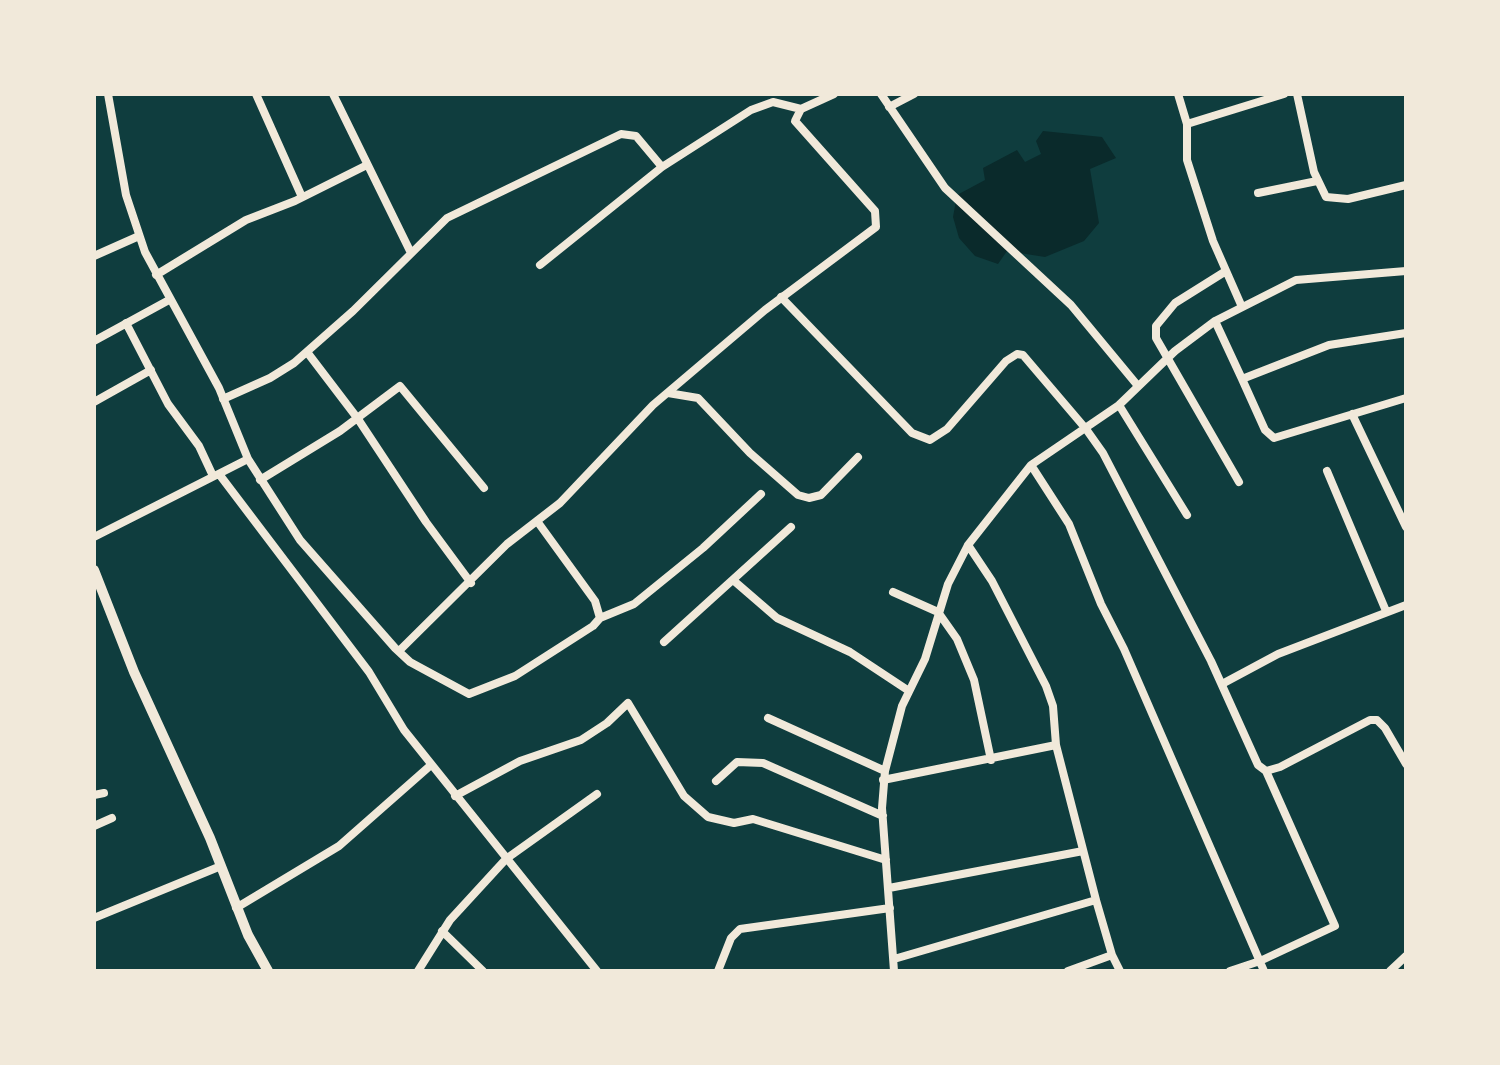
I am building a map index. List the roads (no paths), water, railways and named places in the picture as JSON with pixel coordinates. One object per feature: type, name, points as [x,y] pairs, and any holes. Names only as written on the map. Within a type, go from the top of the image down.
[{"type":"street","points":[[108,94],[126,195],[139,236],[156,275],[223,399],[248,459],[300,540],[410,662],[469,694],[528,668],[600,618],[625,609],[656,587],[761,494]]},
{"type":"street","points":[[256,94],[302,197]]},
{"type":"street","points":[[333,94],[411,253]]},
{"type":"street","points":[[540,265],[662,167],[763,104],[773,102],[801,109],[834,94]]},
{"type":"street","points":[[881,94],[945,188],[1071,305],[1138,386]]},
{"type":"street","points":[[889,107],[914,94]]},
{"type":"street","points":[[1178,94],[1187,124],[1187,160],[1242,307]]},
{"type":"street","points":[[1187,124],[1284,94]]},
{"type":"street","points":[[1297,94],[1317,181],[1326,197],[1334,200],[1406,185]]},
{"type":"street","points":[[399,651],[507,544],[560,503],[637,420],[781,297],[876,227],[878,219],[864,198],[795,121],[801,109]]},
{"type":"street","points":[[223,399],[270,378],[307,352],[447,218],[621,134],[636,136],[662,167]]},
{"type":"street","points":[[156,275],[246,220],[367,165]]},
{"type":"street","points":[[1258,193],[1317,181]]},
{"type":"street","points":[[94,256],[139,236]]},
{"type":"street","points":[[1226,271],[1192,291],[1163,317],[1156,326],[1156,338],[1239,482]]},
{"type":"street","points":[[894,971],[883,816],[884,775],[897,720],[925,659],[938,612],[968,545],[1031,465],[1119,405],[1166,359],[1215,321],[1296,280],[1406,271]]},
{"type":"street","points":[[781,297],[920,437],[938,438],[1006,361],[1017,354],[1029,360],[1086,429],[1133,508],[1222,684],[1253,758],[1266,771],[1335,926],[1260,961],[1230,971]]},
{"type":"street","points":[[94,341],[169,300]]},
{"type":"street","points":[[1215,321],[1265,430],[1274,438],[1406,398]]},
{"type":"street","points":[[126,323],[168,404],[216,475],[369,672],[431,765],[597,971]]},
{"type":"street","points":[[1242,379],[1329,345],[1406,333]]},
{"type":"street","points":[[307,352],[358,419],[471,583]]},
{"type":"street","points":[[94,402],[151,370]]},
{"type":"street","points":[[260,480],[358,419],[400,386],[484,488]]},
{"type":"street","points":[[668,393],[698,398],[750,453],[798,495],[809,498],[821,495],[858,457]]},
{"type":"street","points":[[1119,405],[1187,515]]},
{"type":"street","points":[[1352,414],[1406,527]]},
{"type":"street","points":[[94,537],[248,459]]},
{"type":"street","points":[[1031,465],[1069,524],[1101,604],[1124,649],[1264,971]]},
{"type":"street","points":[[1327,471],[1386,611]]},
{"type":"street","points":[[537,521],[595,601],[600,618]]},
{"type":"street","points":[[664,642],[791,527]]},
{"type":"street","points":[[968,545],[992,581],[1046,686],[1053,706],[1056,745],[1083,851],[1112,955],[1120,971]]},
{"type":"street","points":[[94,570],[134,672],[221,866],[236,908],[268,971]]},
{"type":"street","points":[[733,580],[777,618],[850,652],[909,691]]},
{"type":"street","points":[[893,592],[938,612],[965,655],[991,760]]},
{"type":"street","points":[[1222,684],[1278,654],[1406,605]]},
{"type":"street","points":[[455,796],[520,761],[581,740],[607,723],[628,703],[684,796],[708,817],[728,823],[753,819],[886,860]]},
{"type":"street","points":[[768,718],[884,775],[991,760],[1056,745]]},
{"type":"street","points":[[1266,771],[1280,767],[1370,720],[1377,720],[1385,728],[1406,764]]},
{"type":"street","points":[[716,781],[737,762],[763,763],[883,816]]},
{"type":"street","points":[[236,908],[339,846],[431,765]]},
{"type":"street","points":[[94,795],[104,793]]},
{"type":"street","points":[[418,971],[442,931],[506,859],[597,794]]},
{"type":"street","points":[[94,826],[112,818]]},
{"type":"street","points":[[889,888],[1083,851]]},
{"type":"street","points":[[94,918],[221,866]]},
{"type":"street","points":[[894,959],[1096,900]]},
{"type":"street","points":[[718,971],[731,938],[740,929],[890,908]]},
{"type":"street","points":[[442,931],[483,971]]},
{"type":"street","points":[[1068,971],[1112,955]]},
{"type":"street","points":[[1390,971],[1406,956]]},
{"type":"water","points":[[1043,131],[1102,137],[1116,158],[1090,169],[1099,223],[1084,241],[1045,257],[1007,251],[998,264],[975,256],[959,238],[953,217],[957,195],[985,180],[983,168],[1017,150],[1025,162],[1041,154],[1036,141]]}]
